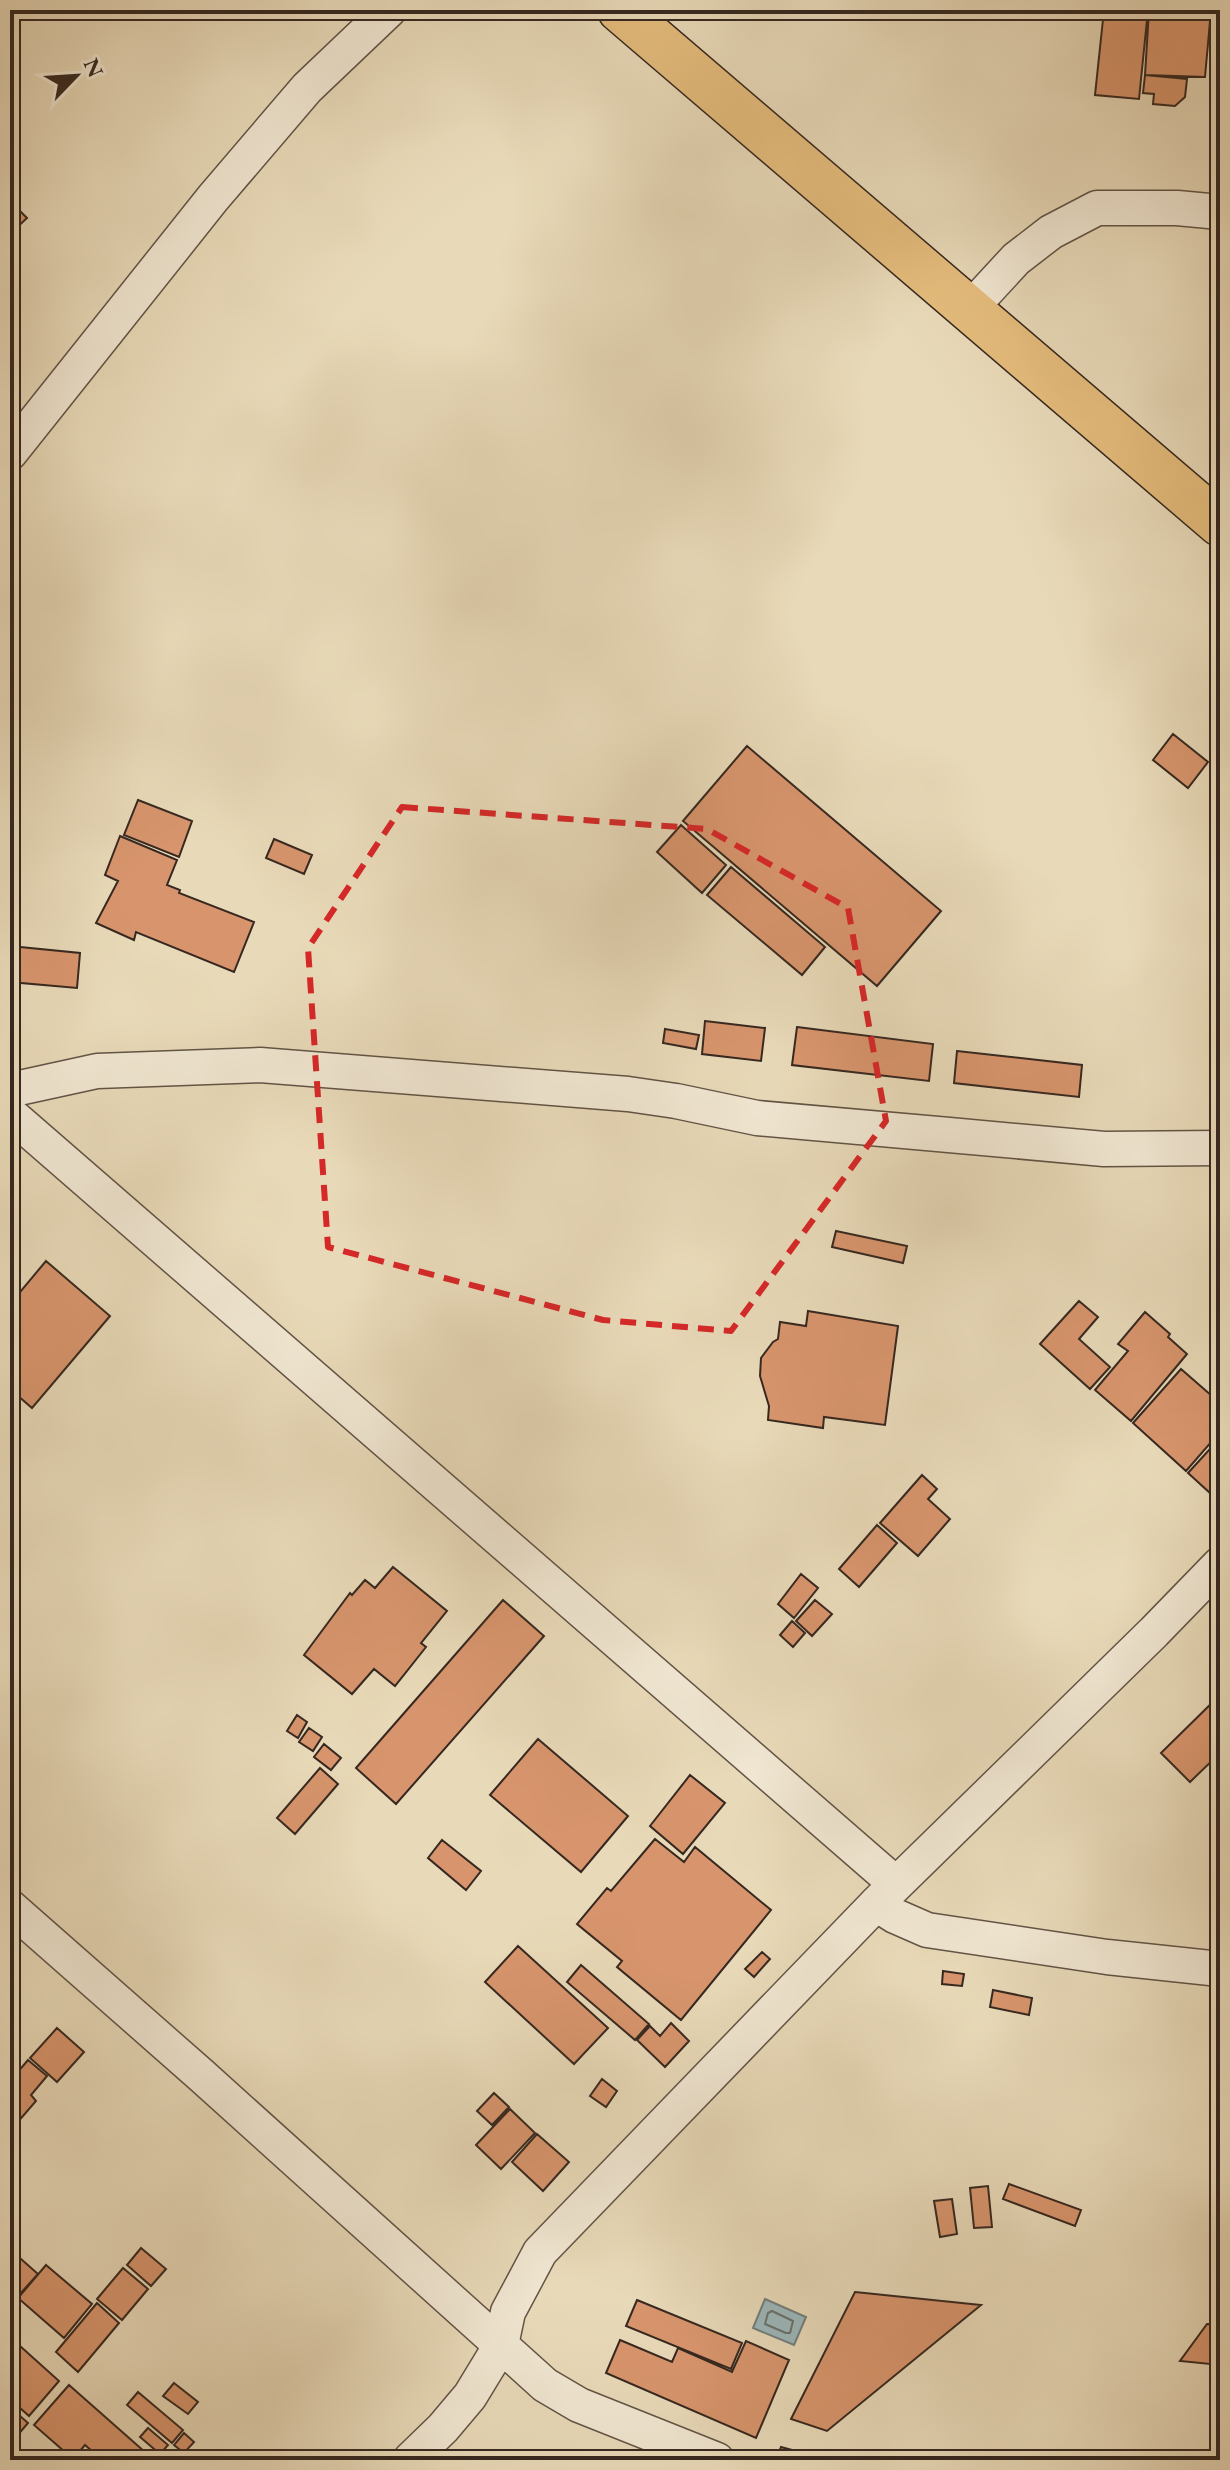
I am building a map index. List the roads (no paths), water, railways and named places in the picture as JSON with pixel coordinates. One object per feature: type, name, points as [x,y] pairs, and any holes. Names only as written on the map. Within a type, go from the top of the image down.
[{"type":"main road","points":[[620,10],[1220,524]]},
{"type":"street","points":[[10,453],[213,198],[307,88],[389,10]]},
{"type":"street","points":[[968,311],[1016,259],[1051,232],[1097,208],[1177,208],[1220,212]]},
{"type":"street","points":[[10,1090],[97,1071],[260,1065],[628,1094],[757,1118],[1073,1146],[1220,1148]]},
{"type":"street","points":[[10,1114],[886,1894],[895,1916],[927,1930],[1107,1957],[1220,1969]]},
{"type":"street","points":[[410,2460],[443,2444],[501,2345],[508,2312],[540,2252],[886,1894],[1220,1564]]},
{"type":"street","points":[[10,1907],[545,2385],[579,2405],[717,2460]]},
{"type":"water","points":[[765,2299],[806,2317],[794,2345],[753,2328]]}]
